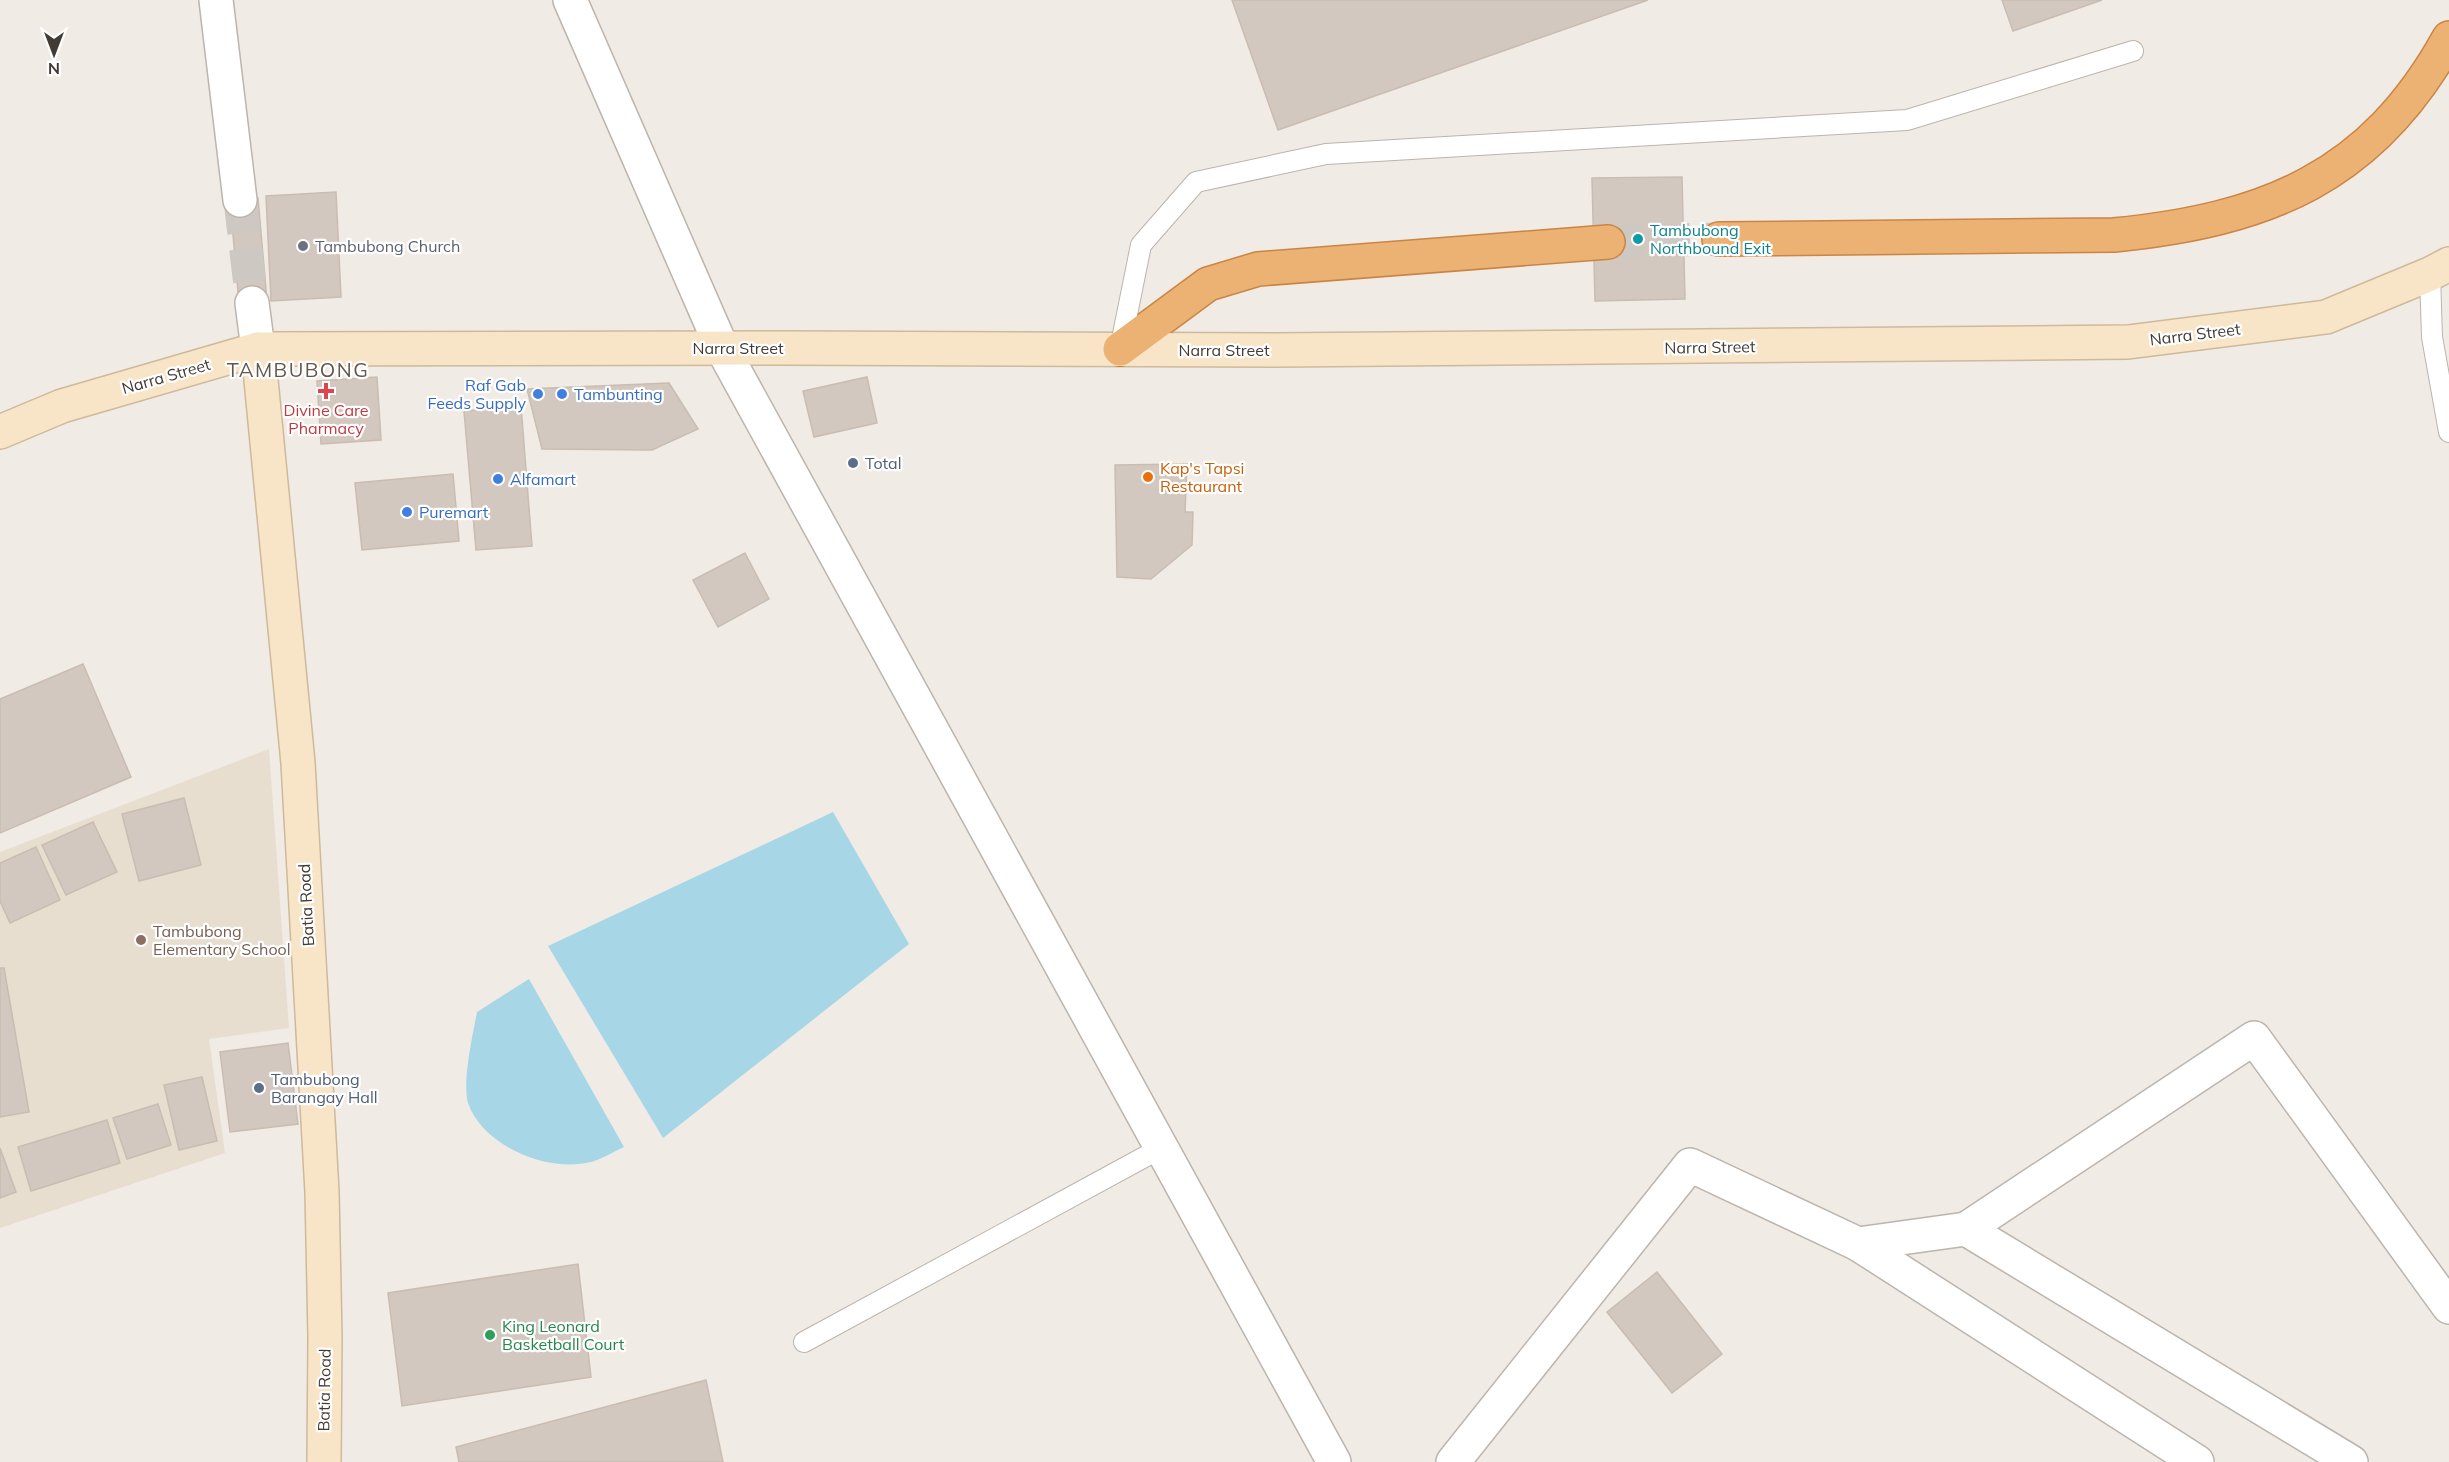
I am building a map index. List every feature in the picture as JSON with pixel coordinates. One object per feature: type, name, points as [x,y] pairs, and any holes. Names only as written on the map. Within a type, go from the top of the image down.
[{"type":"highway","points":[[1719,239],[2114,235],[2170,229],[2212,221],[2254,208],[2303,188],[2344,163],[2381,132],[2409,100],[2437,60],[2449,38]]},
{"type":"highway","points":[[1120,349],[1208,284],[1258,269],[1608,242]]},
{"type":"main road","name":"Narra Street","points":[[0,432],[62,406],[258,349],[1578,348],[2128,342],[2326,317],[2440,269]]},
{"type":"main road","name":"Batia Road","points":[[258,349],[299,775],[322,1192],[325,1337],[324,1462]]},
{"type":"street","points":[[216,0],[240,200]]},
{"type":"street","points":[[570,0],[722,348],[1334,1462]]},
{"type":"street","points":[[252,303],[258,349]]},
{"type":"street","points":[[1858,1244],[1966,1229],[2254,1038],[2449,1307]]},
{"type":"street","points":[[1453,1462],[1690,1166],[1858,1244],[2197,1462]]},
{"type":"street","points":[[1966,1229],[2351,1462]]},
{"type":"lane","points":[[1120,349],[1141,246],[1196,182],[1326,154],[1907,120],[2133,51]]},
{"type":"lane","points":[[2440,269],[2432,337],[2449,432]]},
{"type":"lane","points":[[804,1342],[1161,1148]]},
{"type":"shaded area","name":"Tambubong Elementary School","points":[[269,749],[289,1028],[209,1039],[225,1153],[0,1228],[0,852]]},
{"type":"water","points":[[833,812],[909,944],[663,1138],[548,946]]},
{"type":"water","points":[[529,979],[624,1147],[595,1161],[574,1164],[555,1163],[537,1160],[519,1153],[487,1132],[468,1103],[467,1071],[477,1012]]},
{"type":"building","points":[[1232,0],[1648,0],[1278,130]]},
{"type":"building","points":[[2002,0],[2102,0],[2013,31]]},
{"type":"building","name":"Tambubong Northbound Exit","points":[[1682,177],[1685,299],[1595,301],[1592,178]]},
{"type":"building","name":"Tambubong Church","points":[[336,192],[341,297],[271,301],[266,196]]},
{"type":"building","points":[[258,198],[267,301],[239,303],[230,201]]},
{"type":"building","points":[[377,377],[381,440],[321,444],[317,381]]},
{"type":"building","points":[[867,377],[877,423],[814,437],[803,391]]},
{"type":"building","points":[[669,383],[698,429],[652,450],[542,449],[527,389]]},
{"type":"building","name":"Alfamart","points":[[521,406],[532,546],[476,550],[464,411]]},
{"type":"building","points":[[1187,464],[1185,512],[1193,512],[1192,545],[1151,579],[1117,577],[1115,465]]},
{"type":"building","name":"Puremart","points":[[453,474],[459,541],[362,550],[355,483]]},
{"type":"building","points":[[745,553],[769,599],[718,627],[693,580]]},
{"type":"building","points":[[83,664],[131,777],[0,833],[0,699]]},
{"type":"building","points":[[184,798],[201,865],[139,881],[122,814]]},
{"type":"building","points":[[93,822],[117,872],[66,895],[42,845]]},
{"type":"building","points":[[36,847],[60,900],[10,923],[0,901],[0,863]]},
{"type":"building","points":[[0,968],[4,968],[29,1112],[0,1117]]},
{"type":"building","name":"Tambubong Barangay Hall","points":[[288,1043],[298,1124],[230,1132],[220,1052]]},
{"type":"building","points":[[202,1077],[217,1141],[179,1150],[164,1085]]},
{"type":"building","points":[[158,1104],[171,1145],[127,1159],[113,1118]]},
{"type":"building","points":[[107,1120],[120,1163],[31,1191],[18,1147]]},
{"type":"building","points":[[0,1148],[16,1192],[0,1198]]},
{"type":"building","name":"King Leonard Basketball Court","points":[[578,1264],[591,1377],[402,1406],[388,1293]]},
{"type":"building","points":[[1657,1272],[1722,1354],[1672,1393],[1607,1312]]},
{"type":"building","points":[[706,1380],[723,1462],[459,1462],[456,1447]]},
{"type":"tunnel","points":[[240,200],[252,303]]},
{"type":"tunnel","points":[[1608,242],[1719,239]]},
{"type":"place","name":"Tambubong Northbound Exit","points":[[1638,239]]},
{"type":"place","name":"Tambubong Church","points":[[303,246]]},
{"type":"place","name":"Divine Care Pharmacy","points":[[326,391]]},
{"type":"place","name":"Raf Gab Feeds Supply","points":[[538,394]]},
{"type":"place","name":"Tambunting","points":[[562,394]]},
{"type":"place","name":"Total","points":[[853,463]]},
{"type":"place","name":"Kap's Tapsi Restaurant","points":[[1148,477]]},
{"type":"place","name":"Alfamart","points":[[498,479]]},
{"type":"place","name":"Puremart","points":[[407,512]]},
{"type":"place","name":"Tambubong Elementary School","points":[[141,940]]},
{"type":"place","name":"Tambubong Barangay Hall","points":[[259,1088]]},
{"type":"place","name":"King Leonard Basketball Court","points":[[490,1335]]},
{"type":"district","name":"TAMBUBONG","points":[[298,369]]}]
